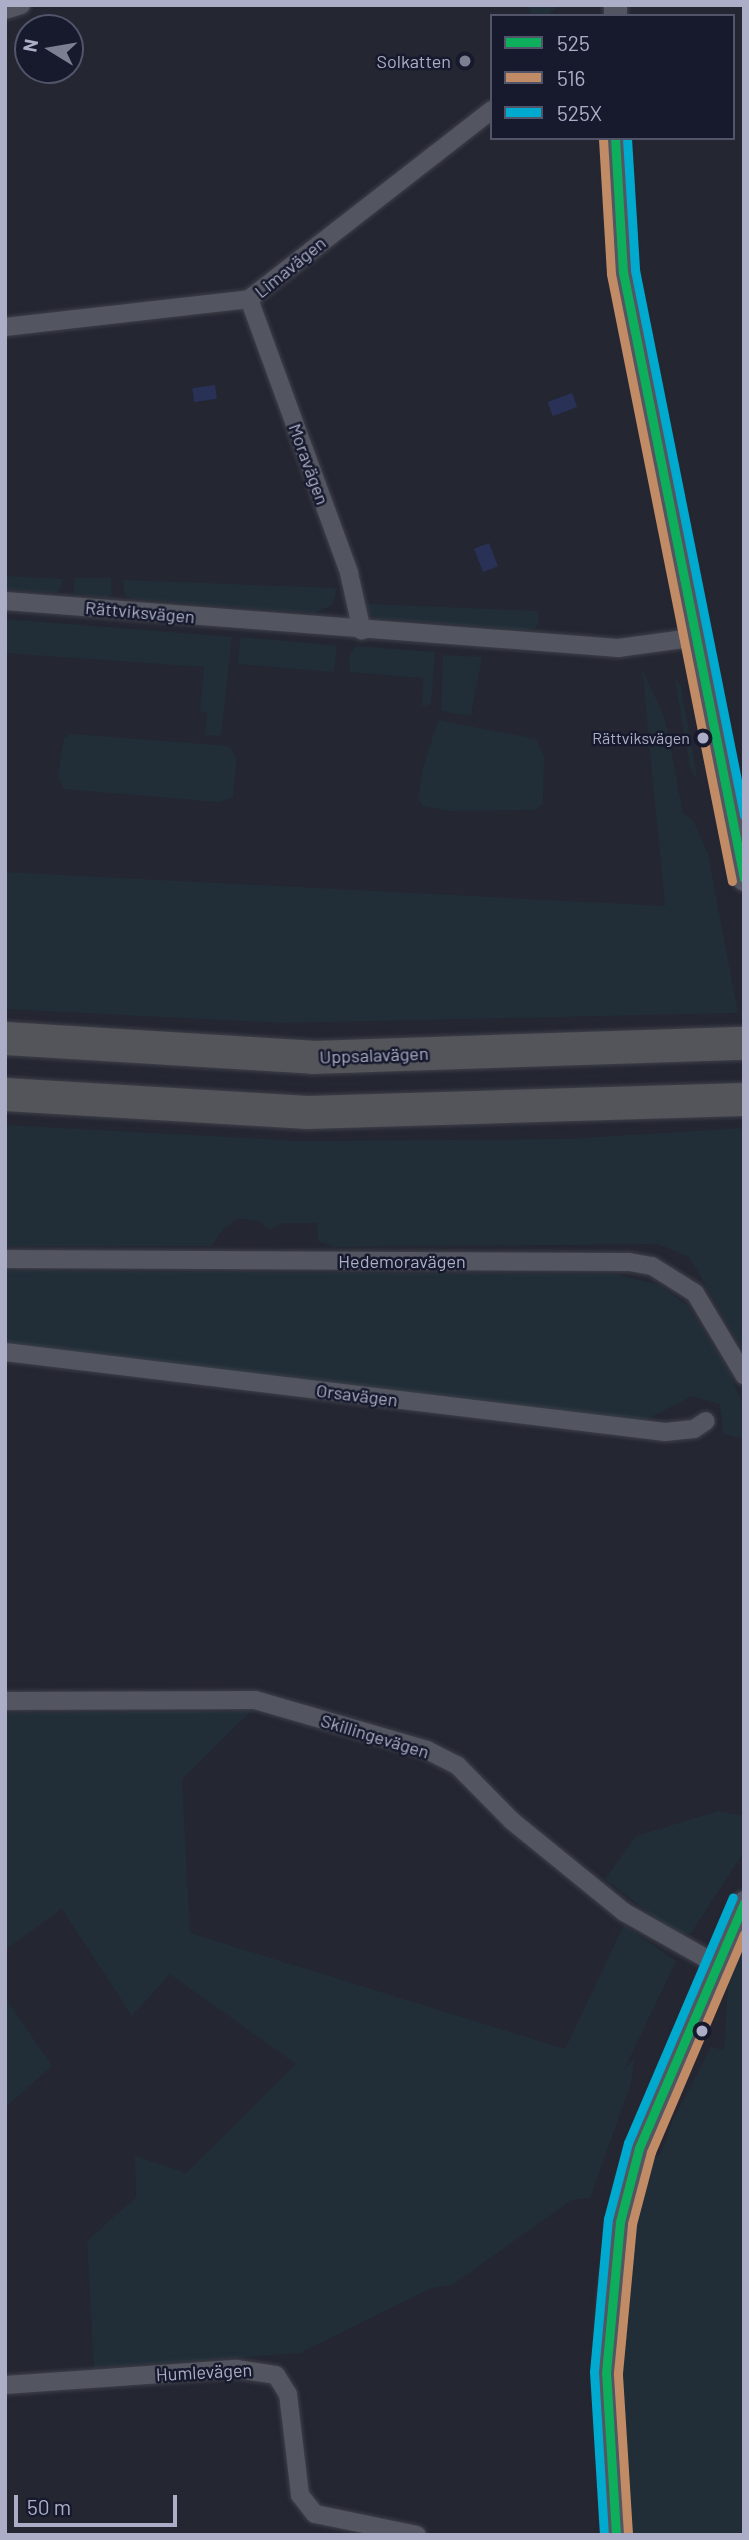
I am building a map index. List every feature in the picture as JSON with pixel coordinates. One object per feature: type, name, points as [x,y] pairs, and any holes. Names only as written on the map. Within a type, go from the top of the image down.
[{"type":"highway","name":"Uppsalavägen","points":[[5,1038],[312,1057],[744,1043]]},
{"type":"highway","points":[[5,1094],[307,1112],[744,1099]]},
{"type":"street","points":[[5,10],[21,5]]},
{"type":"street","name":"Limavägen","points":[[5,327],[249,299],[490,112]]},
{"type":"street","points":[[615,140],[623,272],[692,638],[744,879]]},
{"type":"street","name":"Moravägen","points":[[249,299],[349,573],[362,631]]},
{"type":"street","name":"Rättviksvägen","points":[[5,601],[362,631],[618,648],[692,638]]},
{"type":"street","name":"Hedemoravägen","points":[[5,1259],[629,1262],[652,1266],[695,1293],[744,1375]]},
{"type":"street","name":"Orsavägen","points":[[5,1352],[665,1432],[694,1429],[706,1421]]},
{"type":"street","name":"Skillingevägen","points":[[5,1701],[255,1700],[427,1750],[457,1765],[512,1821],[624,1912],[716,1965]]},
{"type":"street","points":[[616,2535],[606,2373],[610,2295],[620,2222],[639,2148],[744,1902]]},
{"type":"street","name":"Humlevägen","points":[[5,2385],[236,2369],[276,2375],[288,2393],[299,2495],[316,2514],[417,2535]]},
{"type":"shaded area","points":[[528,5],[559,5],[549,14],[530,14]]},
{"type":"shaded area","points":[[5,576],[62,579],[62,586],[57,593],[5,589]]},
{"type":"shaded area","points":[[74,578],[111,578],[112,594],[107,598],[74,593]]},
{"type":"shaded area","points":[[123,580],[337,589],[332,605],[315,613],[135,599],[125,596]]},
{"type":"shaded area","points":[[368,604],[538,611],[539,621],[536,628],[525,630],[379,618],[369,614]]},
{"type":"shaded area","points":[[5,619],[232,637],[221,736],[205,735],[207,712],[200,712],[204,667],[5,653]]},
{"type":"shaded area","points":[[240,637],[337,645],[334,672],[238,664]]},
{"type":"shaded area","points":[[356,646],[435,652],[431,704],[422,706],[423,678],[350,672],[349,656]]},
{"type":"shaded area","points":[[443,655],[482,657],[471,716],[441,711]]},
{"type":"shaded area","points":[[642,668],[665,719],[683,813],[693,820],[708,854],[738,1013],[282,1023],[5,1009],[5,872],[665,906]]},
{"type":"shaded area","points":[[674,676],[681,686],[698,782],[690,768]]},
{"type":"shaded area","points":[[438,720],[536,739],[544,756],[543,804],[535,810],[450,811],[423,806],[418,799],[423,768]]},
{"type":"shaded area","points":[[71,734],[230,746],[237,759],[233,797],[218,802],[64,789],[58,777],[60,760],[64,738]]},
{"type":"shaded area","points":[[5,1125],[300,1141],[565,1139],[744,1128],[744,1351],[689,1257],[658,1244],[333,1247],[318,1241],[317,1223],[281,1223],[270,1230],[258,1221],[238,1218],[223,1229],[212,1246],[5,1246]]},
{"type":"shaded area","points":[[5,1271],[615,1274],[659,1285],[688,1306],[728,1371],[744,1407],[744,1439],[723,1434],[720,1404],[692,1396],[640,1423],[5,1344]]},
{"type":"shaded area","points":[[251,1711],[182,1779],[190,1933],[565,2049],[624,1925],[676,1961],[624,2070],[634,2058],[631,2084],[590,2198],[572,2200],[452,2285],[431,2288],[300,2353],[94,2368],[87,2241],[136,2197],[135,2156],[186,2173],[296,2064],[170,1974],[132,2016],[62,1909],[5,1950],[5,1713]]},
{"type":"shaded area","points":[[718,1811],[744,1816],[744,1852],[691,1933],[678,1935],[605,1879],[636,1836]]},
{"type":"shaded area","points":[[744,1936],[744,2535],[632,2535],[620,2391],[629,2251],[651,2161],[661,2154],[672,2122],[711,2047],[724,2050],[729,1969]]},
{"type":"shaded area","points":[[5,1997],[52,2066],[5,2108]]},
{"type":"water","points":[[215,385],[217,399],[194,402],[192,388]]},
{"type":"water","points":[[572,393],[577,407],[553,416],[548,402]]},
{"type":"water","points":[[489,543],[498,566],[483,572],[474,549]]},
{"type":"transit line","name":"516","points":[[603,140],[611,274],[732,881]]},
{"type":"transit line","name":"525","points":[[615,140],[623,272],[744,878]]},
{"type":"transit line","name":"525X","points":[[627,140],[635,270],[744,815]]},
{"type":"transit line","name":"525X","points":[[604,2535],[594,2372],[608,2219],[628,2143],[733,1897]]},
{"type":"transit line","name":"525","points":[[616,2535],[606,2373],[620,2222],[639,2148],[744,1903]]},
{"type":"transit line","name":"516","points":[[628,2534],[618,2373],[632,2224],[651,2152],[744,1934]]},
{"type":"place","name":"Solkatten","points":[[465,61]]},
{"type":"place","name":"Rättviksvägen","points":[[703,738]]}]
